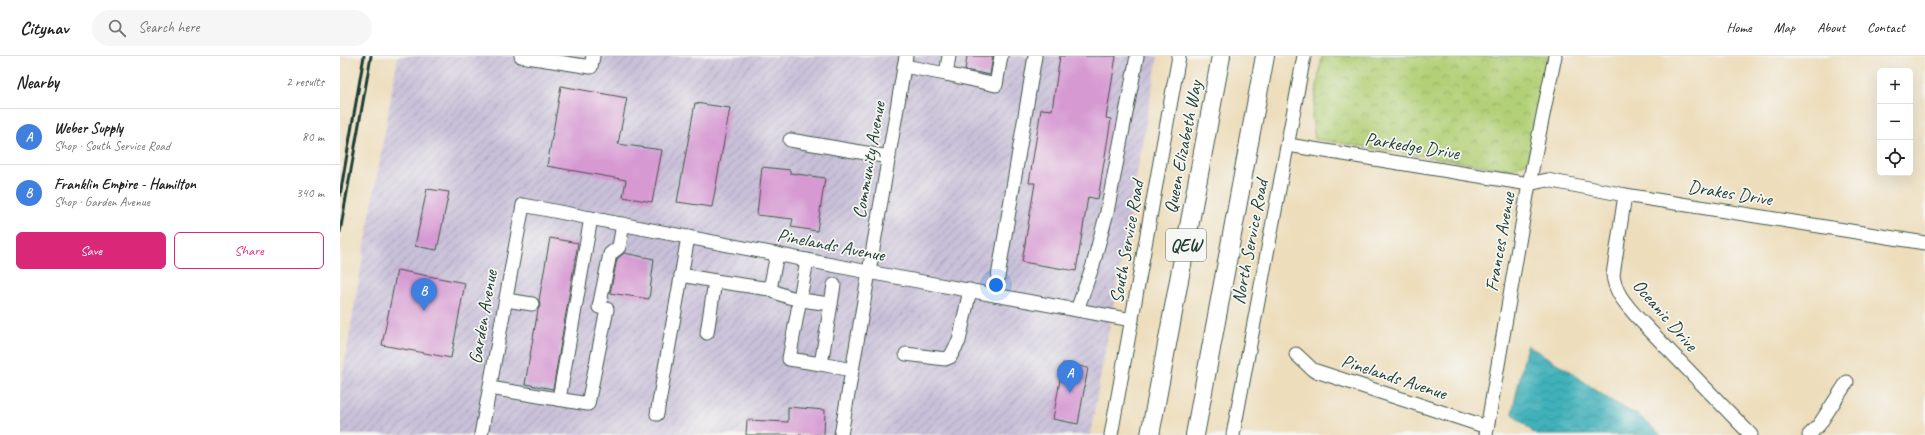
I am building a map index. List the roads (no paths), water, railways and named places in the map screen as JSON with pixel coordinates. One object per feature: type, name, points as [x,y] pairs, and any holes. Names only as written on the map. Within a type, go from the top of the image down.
[{"type":"highway","name":"Queen Elizabeth Way","points":[[1150,435],[1221,56]]},
{"type":"highway","name":"QEW","points":[[1195,435],[1265,56]]},
{"type":"street","points":[[521,56],[591,67],[593,56]]},
{"type":"street","points":[[946,74],[949,56]]},
{"type":"street","points":[[905,61],[946,74],[996,85],[1001,56]]},
{"type":"street","points":[[995,295],[1035,56]]},
{"type":"street","points":[[1077,310],[1093,265],[1107,212],[1137,56]]},
{"type":"street","name":"South Service Road","points":[[1111,435],[1179,56]]},
{"type":"street","name":"North Service Road","points":[[1233,435],[1304,56]]},
{"type":"street","name":"Frances Avenue","points":[[1487,431],[1529,184],[1555,56]]},
{"type":"street","name":"Community Avenue","points":[[841,435],[905,61]]},
{"type":"street","points":[[790,140],[889,157]]},
{"type":"street","name":"Parkedge Drive","points":[[1288,145],[1529,184]]},
{"type":"street","name":"Drakes Drive","points":[[1529,184],[1547,180],[1625,195],[1925,243]]},
{"type":"street","name":"Oceanic Drive","points":[[1625,195],[1613,275],[1614,285],[1621,297],[1637,317],[1751,435]]},
{"type":"street","name":"Pinelands Avenue","points":[[523,205],[868,272],[1132,320]]},
{"type":"street","name":"Garden Avenue","points":[[481,435],[523,205]]},
{"type":"street","points":[[559,399],[591,218]]},
{"type":"street","points":[[490,388],[588,404],[607,309],[599,307],[610,254],[619,247],[623,224]]},
{"type":"street","points":[[657,414],[688,237]]},
{"type":"street","points":[[770,289],[777,254]]},
{"type":"street","points":[[807,260],[788,359],[852,370]]},
{"type":"street","points":[[681,275],[770,289],[782,296],[831,304]]},
{"type":"street","points":[[707,333],[715,281]]},
{"type":"street","points":[[821,364],[834,285]]},
{"type":"street","points":[[906,354],[945,359],[950,357],[959,340],[970,290]]},
{"type":"street","points":[[506,300],[532,304]]},
{"type":"street","name":"Pinelands Avenue","points":[[1296,354],[1313,370],[1487,431]]},
{"type":"street","points":[[1809,435],[1819,425],[1847,382]]},
{"type":"water","points":[[1527,345],[1568,370],[1607,398],[1642,418],[1661,435],[1536,435],[1512,413]]},
{"type":"railway","points":[[340,195],[364,56]]},
{"type":"railway","points":[[340,232],[371,56]]},
{"type":"place","name":"Franklin Empire - Hamilton","points":[[424,311]]},
{"type":"place","name":"Weber Supply","points":[[1070,393]]}]
